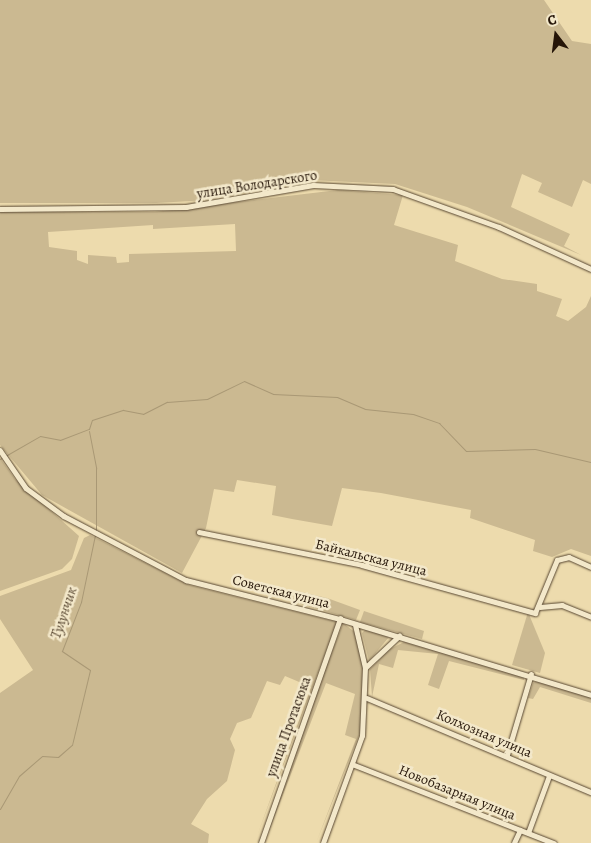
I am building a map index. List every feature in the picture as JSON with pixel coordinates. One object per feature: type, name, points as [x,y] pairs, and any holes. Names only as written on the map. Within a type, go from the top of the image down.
[{"type":"street","name":"улица Володарского","points":[[0,209],[186,207],[313,185],[394,189],[499,227],[591,269]]},
{"type":"street","name":"Советская улица","points":[[0,450],[26,488],[64,516],[186,580],[340,619],[355,625],[531,674],[591,695]]},
{"type":"street","name":"Байкальская улица","points":[[200,532],[362,565],[535,613],[540,607]]},
{"type":"street","points":[[591,567],[573,559],[556,560],[540,607],[562,605],[591,617]]},
{"type":"street","name":"улица Протасюка","points":[[261,843],[340,619]]},
{"type":"street","points":[[323,843],[362,736],[367,698],[365,668],[355,625]]},
{"type":"street","points":[[365,668],[399,636]]},
{"type":"street","points":[[508,755],[531,674]]},
{"type":"street","name":"Колхозная улица","points":[[367,698],[508,755],[549,776],[591,792]]},
{"type":"street","name":"Новобазарная улица","points":[[352,764],[554,843]]},
{"type":"street","points":[[528,833],[549,776]]},
{"type":"street","points":[[514,843],[520,830]]},
{"type":"shaded area","points":[[0,0],[544,0],[572,41],[591,44],[591,184],[583,180],[572,207],[538,192],[542,183],[522,174],[511,207],[570,234],[564,246],[581,255],[467,207],[395,184],[309,180],[209,200],[156,203],[0,203]]},
{"type":"shaded area","points":[[338,190],[403,195],[394,225],[458,245],[455,261],[502,279],[537,284],[537,291],[562,299],[556,316],[568,321],[586,307],[591,296],[591,556],[571,549],[552,557],[533,551],[535,540],[470,518],[471,510],[381,493],[342,488],[332,526],[272,515],[276,486],[237,480],[234,492],[214,489],[206,528],[182,573],[42,495],[0,445],[0,212],[155,212]],"holes":[[[235,224],[236,251],[129,254],[129,262],[117,263],[116,257],[88,255],[88,264],[77,260],[77,251],[49,247],[48,232],[153,225],[153,229]]]},
{"type":"shaded area","points":[[0,458],[15,479],[79,536],[72,559],[62,569],[0,591]]},
{"type":"shaded area","points":[[90,535],[189,585],[337,622],[257,836],[311,687],[285,676],[280,685],[267,681],[251,718],[237,723],[230,739],[235,750],[227,781],[207,799],[191,824],[209,834],[208,843],[0,843],[0,693],[33,670],[0,619],[0,596],[71,570],[84,538]]},
{"type":"shaded area","points":[[293,590],[327,598],[360,610],[356,620],[290,601]]},
{"type":"shaded area","points":[[364,611],[424,631],[422,639],[360,622]]},
{"type":"shaded area","points":[[528,612],[545,653],[540,673],[512,665]]},
{"type":"shaded area","points":[[343,623],[356,633],[363,662],[360,733],[316,843],[356,739],[345,735],[355,694],[326,683],[269,831],[266,825]]},
{"type":"shaded area","points":[[365,630],[389,637],[369,661],[362,633]]},
{"type":"shaded area","points":[[404,642],[524,676],[524,680],[449,661],[439,689],[428,685],[438,654],[398,650],[393,668],[379,664],[372,697],[370,669],[390,649]]},
{"type":"shaded area","points":[[539,680],[591,697],[591,703],[540,687],[533,699],[528,698],[533,683]]},
{"type":"waterway","points":[[0,459],[40,436],[60,440],[89,429],[92,420],[123,410],[143,414],[167,402],[207,399],[244,381],[273,394],[337,397],[365,409],[413,414],[439,423],[466,451],[535,449],[591,462]]},
{"type":"waterway","name":"Тулунчик","points":[[89,431],[96,468],[96,531]]},
{"type":"waterway","name":"Тулунчик","points":[[0,809],[19,776],[42,756],[58,757],[72,745],[90,670],[62,651],[81,602],[95,535]]}]
